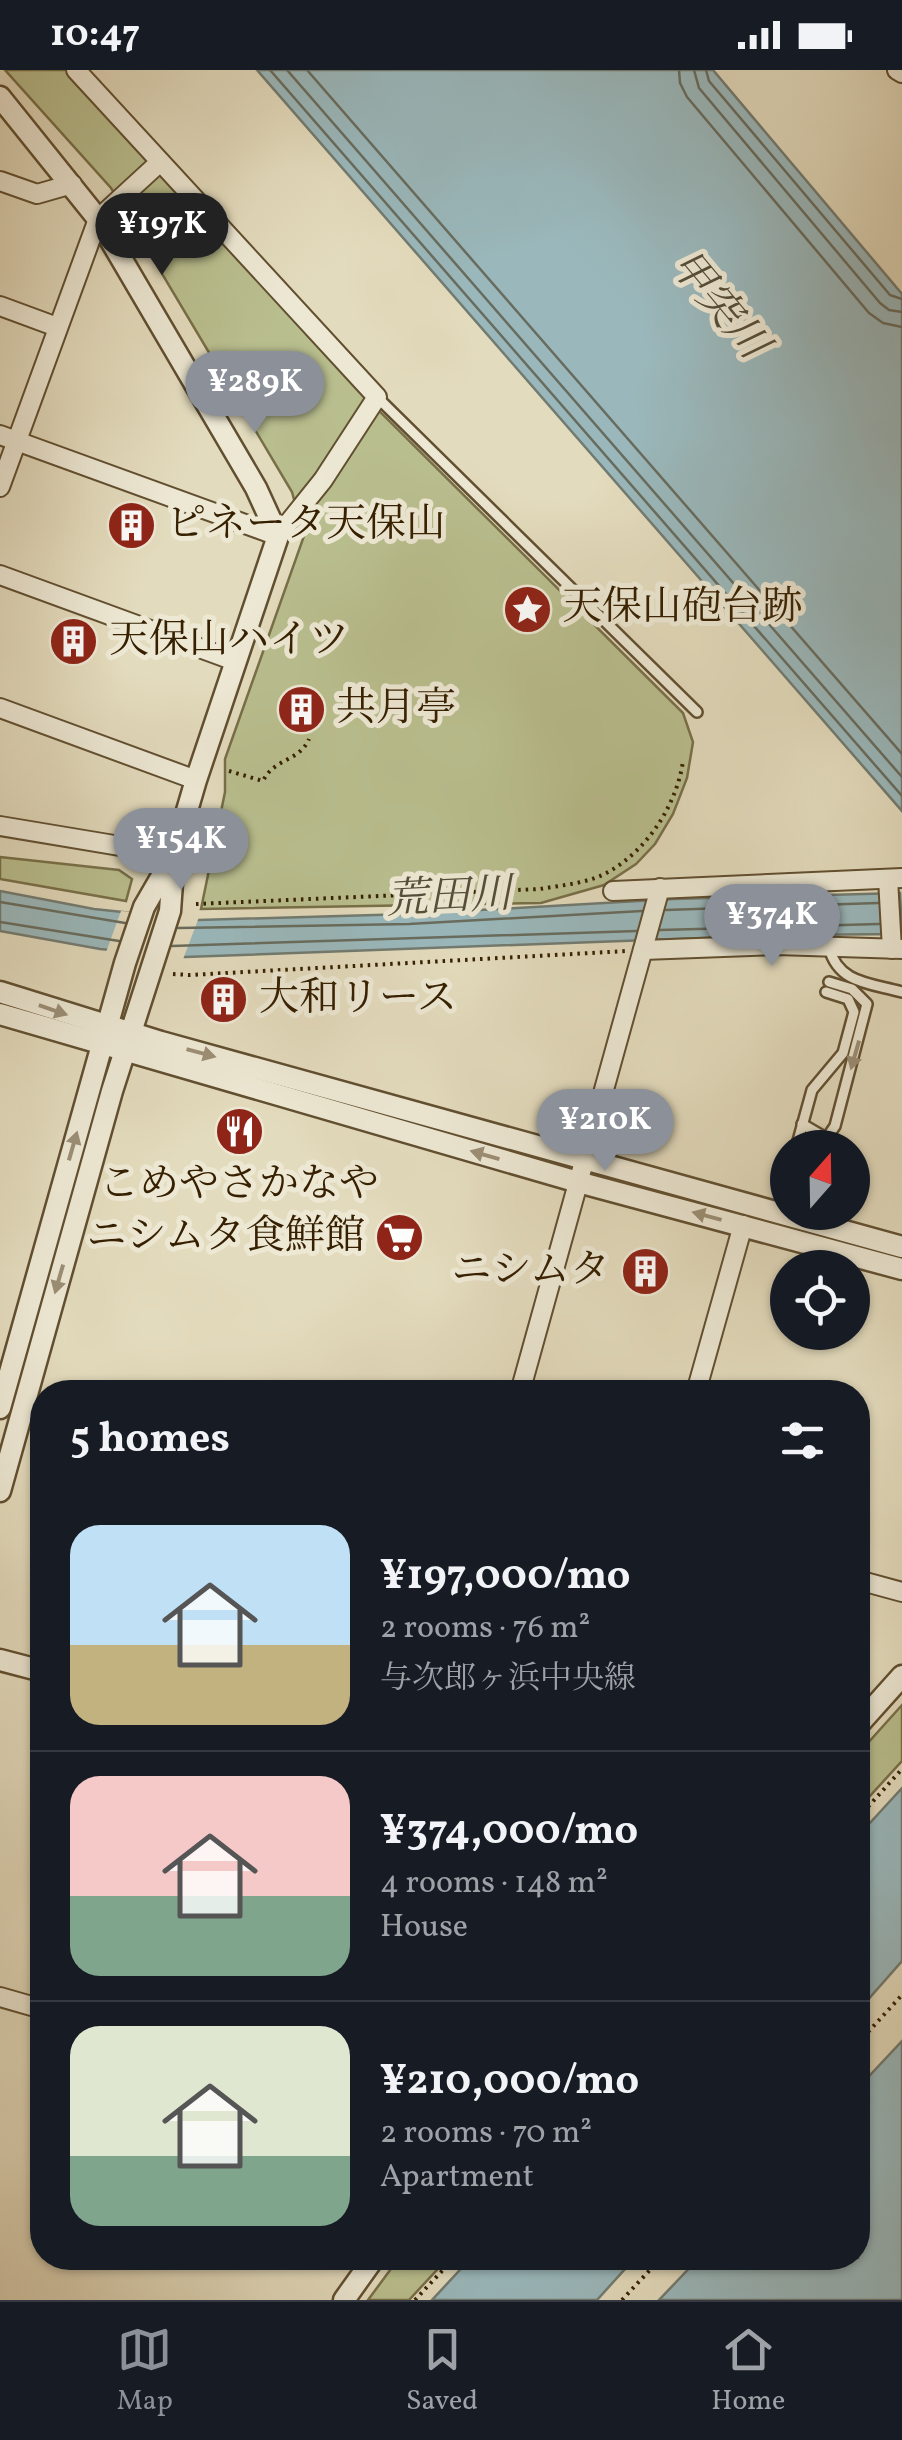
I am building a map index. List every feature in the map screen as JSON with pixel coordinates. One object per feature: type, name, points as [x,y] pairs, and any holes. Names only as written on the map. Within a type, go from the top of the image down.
[{"type":"street","points":[[7,1415],[170,911],[174,855],[278,536],[323,480],[376,398],[76,70]]},
{"type":"street","points":[[0,98],[98,219],[256,488],[278,536]]},
{"type":"street","points":[[0,487],[8,438],[98,219],[160,162]]},
{"type":"street","points":[[0,181],[36,194],[72,184]]},
{"type":"street","points":[[0,306],[56,327]]},
{"type":"street","points":[[8,438],[278,536]]},
{"type":"street","points":[[0,576],[235,661]]},
{"type":"street","points":[[0,708],[196,780]]},
{"type":"street","points":[[0,826],[174,855]]},
{"type":"street","points":[[0,1491],[7,1415],[104,1035],[144,907],[174,855]]},
{"type":"street","points":[[613,891],[659,893],[893,881],[895,946],[644,946]]},
{"type":"street","points":[[523,1380],[659,893]]},
{"type":"street","points":[[0,992],[104,1035]]},
{"type":"street","points":[[0,1014],[104,1035],[374,1123],[902,1269]]},
{"type":"street","points":[[128,1042],[380,1102],[770,1209]]},
{"type":"street","points":[[374,1123],[380,1102]]},
{"type":"street","points":[[699,1380],[749,1204]]},
{"type":"street","points":[[845,1230],[902,1247]]},
{"type":"street","points":[[870,1583],[902,1592]]},
{"type":"street","points":[[0,1660],[30,1668]]},
{"type":"street","points":[[870,1712],[902,1676]]},
{"type":"street","points":[[0,1998],[30,2007]]},
{"type":"street","points":[[344,2300],[365,2270]]},
{"type":"lane","points":[[376,398],[697,712]]},
{"type":"lane","points":[[829,947],[840,972],[902,992]]},
{"type":"lane","points":[[800,1130],[812,1090],[842,1052],[854,1012],[848,999],[828,987],[852,989],[867,1004],[832,1130]]},
{"type":"lane","points":[[802,1124],[809,1130]]},
{"type":"path","points":[[229,771],[263,781],[274,766],[301,752],[309,739]]},
{"type":"path","points":[[196,904],[540,889],[589,879],[608,873],[648,837],[670,802],[683,761]]},
{"type":"path","points":[[173,974],[190,976],[644,946]]},
{"type":"path","points":[[870,1805],[902,1769]]},
{"type":"path","points":[[870,2030],[902,1995]]},
{"type":"path","points":[[415,2300],[443,2270]]},
{"type":"path","points":[[622,2300],[650,2270]]},
{"type":"green space","points":[[5,70],[67,70],[359,391],[683,713],[693,742],[687,778],[673,814],[655,844],[636,864],[604,885],[541,903],[201,909],[225,792],[225,759],[304,536],[292,492],[111,188]]},
{"type":"green space","points":[[0,857],[119,870],[132,879],[126,901],[0,879]]},
{"type":"green space","points":[[902,1705],[902,1761],[870,1796],[870,1741]]},
{"type":"green space","points":[[390,2270],[437,2270],[409,2300],[368,2300]]},
{"type":"water","name":"甲突川","points":[[257,70],[713,70],[902,294],[902,811]]},
{"type":"water","points":[[0,891],[94,909],[199,920],[900,893],[902,934],[185,957],[100,949],[0,931]]},
{"type":"water","points":[[902,1788],[902,1961],[870,1997],[870,1823]]},
{"type":"water","points":[[902,2041],[902,2300],[659,2300],[688,2270],[870,2270],[870,2075]]},
{"type":"water","points":[[460,2270],[624,2270],[597,2300],[432,2300]]},
{"type":"pier","points":[[121,911],[199,917],[182,962],[105,955]]},
{"type":"place","name":"ピネータ天保山","points":[[131,526]]},
{"type":"place","name":"天保山砲台跡","points":[[527,609]]},
{"type":"place","name":"天保山ハイツ","points":[[74,642]]},
{"type":"place","name":"共月亭","points":[[301,710]]},
{"type":"place","name":"大和リース","points":[[224,1000]]},
{"type":"place","name":"こめやさかなや","points":[[239,1131]]},
{"type":"place","name":"ニシムタ食鮮館","points":[[400,1238]]},
{"type":"place","name":"ニシムタ","points":[[645,1272]]},
{"type":"water label","name":"荒田川","points":[[449,899]]}]
